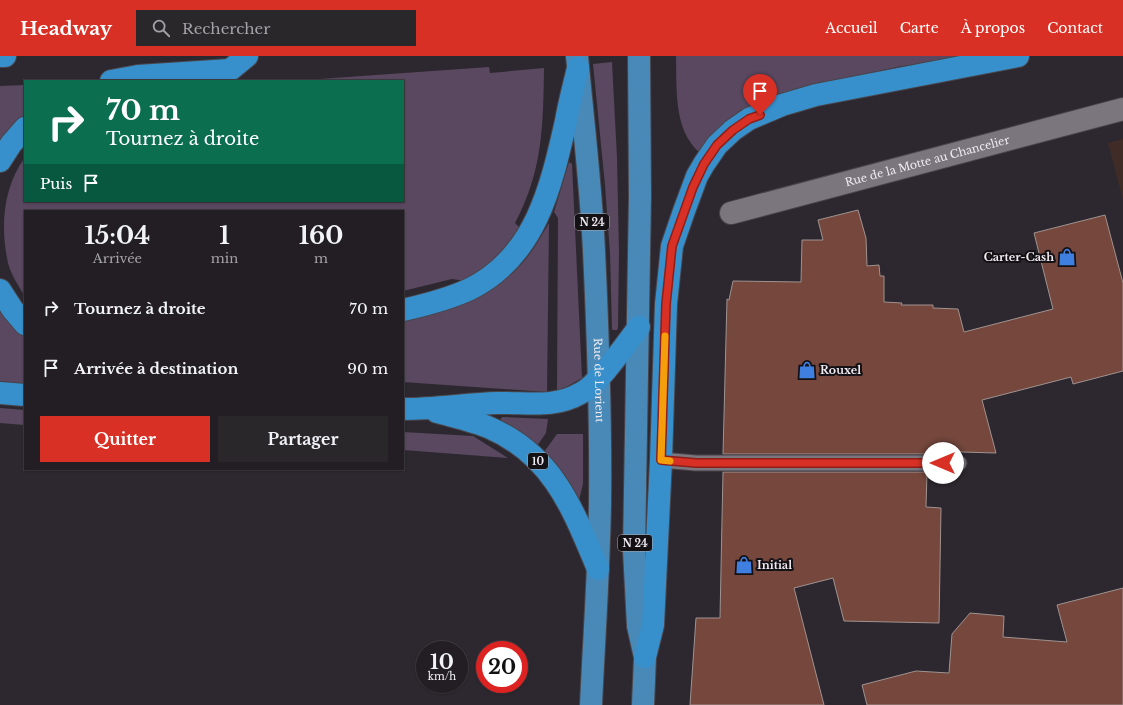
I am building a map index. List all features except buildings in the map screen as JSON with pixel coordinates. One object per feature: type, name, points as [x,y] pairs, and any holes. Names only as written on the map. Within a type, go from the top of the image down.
[{"type":"highway","points":[[0,56],[6,56]]},
{"type":"highway","points":[[116,80],[138,76],[230,70],[247,56]]},
{"type":"highway","points":[[645,658],[653,625],[661,460],[666,304],[672,246],[697,176],[717,145],[733,130],[749,119],[782,106],[816,95],[1018,56]]},
{"type":"highway","points":[[404,310],[428,304],[470,289],[498,270],[522,245],[541,212],[547,194],[556,164],[578,62]]},
{"type":"highway","points":[[0,161],[11,144],[24,129]]},
{"type":"highway","points":[[0,290],[13,310],[24,323]]},
{"type":"highway","points":[[427,409],[497,403],[552,404],[582,393],[599,378],[639,327]]},
{"type":"highway","points":[[0,392],[24,395]]},
{"type":"highway","name":"10","points":[[404,408],[427,409],[489,428],[509,437],[530,453],[556,481],[575,515],[598,569]]},
{"type":"main road","name":"N 24","points":[[639,56],[639,327],[634,551],[638,626],[645,658],[643,705]]},
{"type":"main road","name":"Rue de Lorient","points":[[578,62],[587,153],[594,250],[599,378],[600,503],[591,705]]},
{"type":"street","name":"Rue de la Motte au Chancelier","points":[[731,213],[1123,110]]},
{"type":"lane","points":[[661,460],[696,463],[959,463]]},
{"type":"shaded area","points":[[676,56],[966,56],[897,67],[825,83],[749,108],[727,121],[700,153],[691,144],[681,121],[677,95]]},
{"type":"shaded area","points":[[612,62],[617,158],[619,252],[617,330],[612,329],[610,253],[593,64]]},
{"type":"shaded area","points":[[489,67],[490,73],[544,68],[542,129],[536,166],[524,204],[515,223],[520,228],[495,260],[466,281],[452,279],[404,291],[404,210],[24,210],[24,295],[11,272],[8,263],[4,235],[4,221],[5,208],[12,181],[24,159],[24,202],[404,202],[404,80],[305,80]]},
{"type":"shaded area","points":[[24,85],[24,115],[0,140],[0,86]]},
{"type":"shaded area","points":[[1123,139],[1123,200],[1108,143]]},
{"type":"shaded area","points":[[569,162],[572,164],[582,378],[557,390],[558,218],[554,212]]},
{"type":"shaded area","points":[[549,223],[547,392],[404,382],[404,321],[455,307],[487,292],[516,270],[536,244]]},
{"type":"shaded area","points":[[0,310],[24,337],[24,384],[0,381]]},
{"type":"shaded area","points":[[0,408],[24,410],[24,425],[0,423]]},
{"type":"shaded area","points":[[501,418],[548,419],[546,433],[537,446],[521,433],[501,421]]},
{"type":"shaded area","points":[[404,432],[473,436],[508,458],[404,450]]},
{"type":"shaded area","points":[[557,434],[583,434],[583,484],[579,500],[563,474],[544,452]]},
{"type":"slow traffic","points":[[665,336],[661,460],[670,461]]},
{"type":"place","name":"Carter-Cash","points":[[1067,257]]},
{"type":"place","name":"Rouxel","points":[[807,370]]},
{"type":"place","name":"Initial","points":[[744,565]]},
{"type":"route","points":[[760,115],[749,119],[733,130],[717,145],[704,164],[697,176],[672,246],[666,304],[661,460],[696,463],[943,463]]}]
